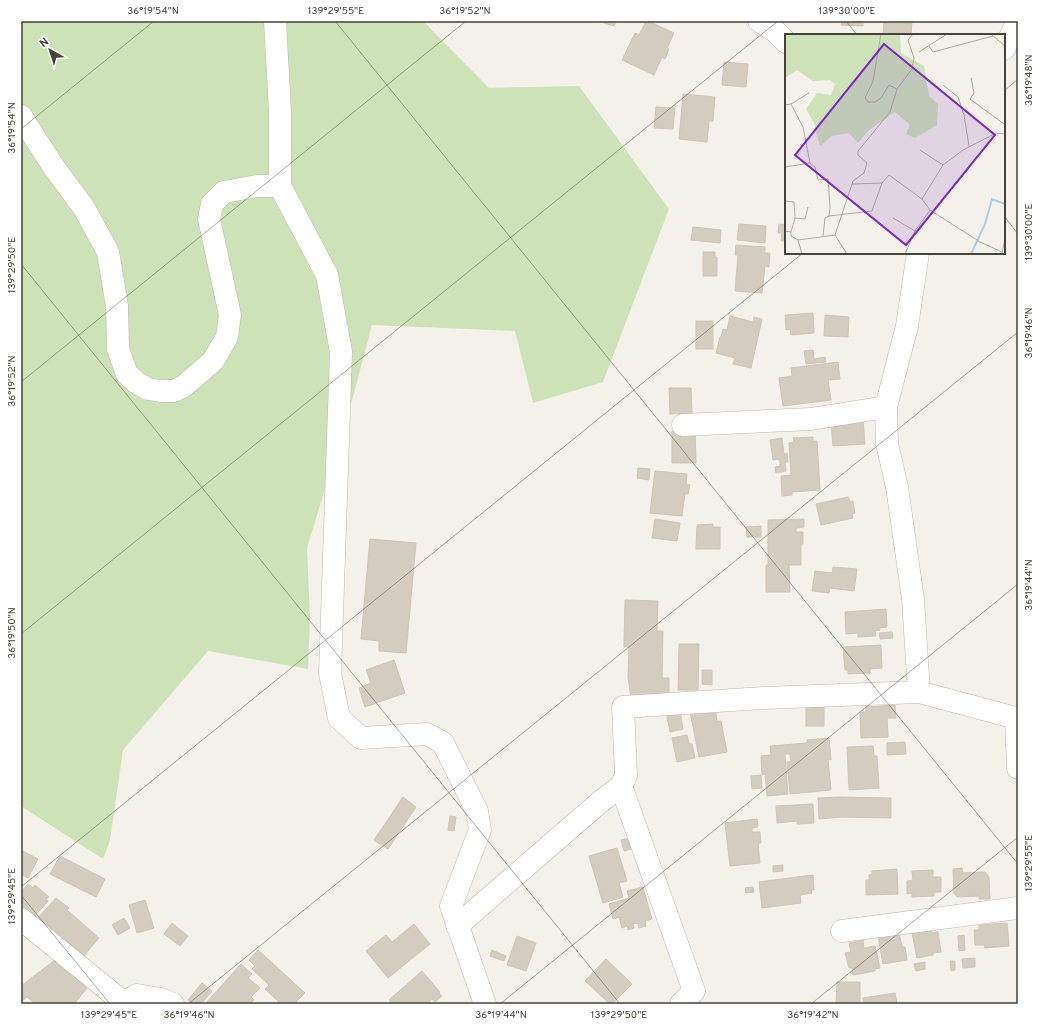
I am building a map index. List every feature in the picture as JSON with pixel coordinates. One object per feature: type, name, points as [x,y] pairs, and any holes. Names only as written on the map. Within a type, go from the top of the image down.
[{"type":"street","points":[[275,21],[280,112],[280,186],[327,275],[341,352],[330,673],[339,718],[361,738],[427,734],[443,743],[477,811],[480,830],[451,906],[484,1004]]},
{"type":"street","points":[[759,21],[775,31],[785,41]]},
{"type":"street","points":[[1005,47],[1018,21]]},
{"type":"street","points":[[21,116],[53,166],[84,208],[108,252],[117,306],[118,349],[127,374],[137,383],[148,389],[174,391],[184,386],[213,361],[227,337],[230,315],[209,219],[212,204],[224,192],[257,186],[280,186]]},
{"type":"street","points":[[918,254],[906,326],[886,407],[887,444],[897,487],[913,600],[919,692]]},
{"type":"street","points":[[683,425],[811,419],[886,407]]},
{"type":"street","points":[[457,926],[600,802],[621,786],[626,776],[623,706],[764,698],[919,692],[1017,718],[1018,768]]},
{"type":"street","points":[[621,786],[694,991],[681,1004]]},
{"type":"street","points":[[842,931],[1018,908]]},
{"type":"street","points":[[21,919],[122,1003],[137,995],[161,999],[173,1004]]},
{"type":"green space","points":[[21,21],[423,21],[489,88],[579,86],[669,209],[603,382],[533,403],[515,331],[372,325],[353,397],[307,548],[310,616],[308,669],[208,651],[123,750],[110,840],[103,859],[21,806]]},
{"type":"building","points":[[598,21],[616,21],[614,26]]},
{"type":"building","points":[[646,21],[674,33],[667,48],[669,49],[665,59],[662,57],[654,75],[622,60],[635,33],[639,35]]},
{"type":"building","points":[[842,21],[863,21],[863,26],[841,25]]},
{"type":"building","points":[[884,21],[912,21],[911,34],[883,34]]},
{"type":"building","points":[[724,62],[748,64],[746,87],[722,85]]},
{"type":"building","points":[[683,94],[715,97],[713,121],[709,121],[707,142],[679,139]]},
{"type":"building","points":[[656,107],[675,108],[673,129],[654,128]]},
{"type":"building","points":[[739,224],[766,226],[765,243],[737,240]]},
{"type":"building","points":[[779,224],[785,225],[785,241],[781,241],[782,233],[778,233]]},
{"type":"building","points":[[693,227],[721,230],[720,243],[691,240]]},
{"type":"building","points":[[736,245],[765,247],[765,253],[770,253],[769,267],[765,266],[762,293],[735,291],[738,255],[735,255]]},
{"type":"building","points":[[703,252],[715,252],[715,257],[717,257],[717,276],[703,276]]},
{"type":"building","points":[[813,313],[814,333],[791,335],[790,329],[786,330],[785,315]]},
{"type":"building","points":[[825,315],[849,317],[848,337],[824,336]]},
{"type":"building","points":[[730,316],[753,322],[754,317],[762,319],[751,368],[733,364],[735,358],[716,353],[723,329],[727,330]]},
{"type":"building","points":[[696,321],[713,321],[713,349],[696,349]]},
{"type":"building","points":[[813,350],[814,359],[825,357],[826,362],[806,364],[804,351]]},
{"type":"building","points":[[838,362],[840,379],[828,380],[831,400],[783,406],[779,378],[792,376],[791,368]]},
{"type":"building","points":[[669,388],[691,388],[692,413],[670,414]]},
{"type":"building","points":[[863,420],[865,444],[833,446],[831,422]]},
{"type":"building","points":[[672,431],[695,431],[696,463],[672,463]]},
{"type":"building","points":[[813,437],[813,441],[817,441],[820,490],[792,492],[792,495],[782,496],[781,476],[791,475],[789,443],[794,442],[793,438]]},
{"type":"building","points":[[782,438],[784,454],[787,453],[788,462],[785,462],[786,471],[776,473],[775,467],[780,466],[780,463],[779,459],[773,460],[770,440]]},
{"type":"building","points":[[638,468],[650,469],[649,480],[637,478]]},
{"type":"building","points":[[655,471],[687,474],[686,484],[690,485],[688,494],[685,494],[682,516],[650,513]]},
{"type":"building","points":[[848,497],[850,502],[853,501],[855,513],[852,514],[853,518],[821,525],[816,504]]},
{"type":"building","points":[[655,519],[680,523],[677,541],[652,538]]},
{"type":"building","points":[[804,519],[804,527],[796,528],[796,532],[803,532],[803,544],[801,544],[801,565],[789,565],[790,592],[766,592],[766,565],[768,565],[768,520]]},
{"type":"building","points":[[713,524],[713,527],[720,527],[720,549],[696,549],[697,525]]},
{"type":"building","points":[[761,526],[761,537],[747,537],[746,527]]},
{"type":"building","points":[[370,539],[416,543],[406,653],[379,651],[379,641],[361,639]]},
{"type":"building","points":[[833,567],[857,569],[854,591],[830,588],[829,593],[812,591],[815,571],[832,573]]},
{"type":"building","points":[[625,600],[658,601],[657,631],[663,631],[662,678],[669,678],[669,694],[631,698],[628,678],[629,647],[624,647]]},
{"type":"building","points":[[886,609],[887,627],[879,628],[880,630],[875,631],[876,636],[858,637],[858,633],[846,634],[845,612]]},
{"type":"building","points":[[892,632],[893,638],[880,639],[879,633]]},
{"type":"building","points":[[679,644],[699,644],[698,690],[678,690]]},
{"type":"building","points":[[881,645],[882,668],[870,669],[870,673],[848,674],[848,670],[845,670],[843,647]]},
{"type":"building","points":[[394,660],[405,693],[365,707],[359,688],[371,683],[366,670]]},
{"type":"building","points":[[702,670],[712,670],[712,685],[702,684]]},
{"type":"building","points":[[895,705],[896,718],[887,718],[888,737],[861,738],[860,713],[866,712],[866,707]]},
{"type":"building","points":[[715,707],[717,721],[721,721],[727,752],[699,757],[690,712]]},
{"type":"building","points":[[806,707],[824,707],[824,726],[806,726]]},
{"type":"building","points":[[680,710],[683,729],[670,732],[666,712]]},
{"type":"building","points":[[687,735],[689,744],[692,744],[695,758],[677,762],[672,738]]},
{"type":"building","points":[[829,738],[831,760],[828,759],[831,790],[790,794],[787,762],[791,762],[790,754],[785,754],[788,794],[767,796],[765,774],[762,775],[761,756],[771,755],[770,746],[807,743],[807,740]]},
{"type":"building","points":[[905,742],[906,754],[887,755],[887,743]]},
{"type":"building","points":[[873,746],[874,756],[877,756],[879,788],[849,790],[847,747]]},
{"type":"building","points":[[761,775],[762,788],[752,789],[751,776]]},
{"type":"building","points":[[403,797],[416,807],[388,849],[374,840]]},
{"type":"building","points":[[818,798],[891,798],[891,818],[842,817],[819,819]]},
{"type":"building","points":[[813,804],[814,823],[797,824],[797,821],[777,823],[776,806]]},
{"type":"building","points":[[450,816],[456,817],[454,831],[448,830]]},
{"type":"building","points":[[757,819],[758,827],[752,828],[752,832],[760,832],[761,843],[758,843],[760,863],[730,866],[725,823]]},
{"type":"building","points":[[633,837],[636,848],[624,851],[621,840]]},
{"type":"building","points":[[617,848],[627,881],[619,883],[623,897],[603,903],[589,856]]},
{"type":"building","points":[[21,850],[38,859],[28,878],[21,874]]},
{"type":"building","points":[[60,856],[105,879],[96,897],[50,874]]},
{"type":"building","points":[[783,865],[783,871],[773,872],[773,866]]},
{"type":"building","points":[[962,868],[963,873],[985,872],[989,877],[990,899],[979,899],[979,896],[957,897],[954,894],[953,869]]},
{"type":"building","points":[[897,869],[898,894],[866,895],[866,880],[869,880],[869,875],[872,874],[872,871]]},
{"type":"building","points":[[933,870],[933,877],[941,877],[941,892],[934,892],[934,896],[912,897],[912,893],[907,894],[907,881],[913,880],[912,871]]},
{"type":"building","points":[[813,875],[814,890],[811,890],[812,893],[800,895],[801,903],[762,908],[759,882]]},
{"type":"building","points":[[28,884],[33,888],[35,885],[49,897],[46,899],[48,901],[33,918],[21,908],[21,892]]},
{"type":"building","points":[[643,887],[652,919],[645,921],[646,926],[639,928],[638,923],[633,924],[634,928],[628,930],[627,926],[622,928],[619,917],[613,919],[609,904],[629,898],[627,891]]},
{"type":"building","points":[[753,887],[754,892],[746,893],[745,888]]},
{"type":"building","points":[[56,898],[69,908],[67,910],[99,938],[82,958],[49,931],[51,929],[38,918]]},
{"type":"building","points":[[145,900],[154,928],[137,933],[129,905]]},
{"type":"building","points":[[124,918],[130,928],[118,935],[112,925]]},
{"type":"building","points":[[172,923],[188,936],[180,946],[164,934]]},
{"type":"building","points":[[1007,923],[1009,946],[985,948],[984,945],[975,945],[974,930],[979,930],[979,925]]},
{"type":"building","points":[[414,924],[430,944],[388,978],[366,951],[386,935],[392,942]]},
{"type":"building","points":[[931,929],[932,933],[938,932],[941,952],[917,958],[912,933]]},
{"type":"building","points":[[899,932],[902,947],[905,947],[907,960],[883,964],[878,936]]},
{"type":"building","points":[[964,935],[965,950],[959,951],[958,936]]},
{"type":"building","points":[[517,936],[536,943],[526,971],[507,965]]},
{"type":"building","points":[[863,940],[864,948],[875,946],[880,968],[875,969],[875,971],[853,975],[852,967],[849,968],[845,953],[851,952],[849,943]]},
{"type":"building","points":[[258,950],[305,993],[294,1004],[281,1004],[265,989],[269,985],[252,969],[255,966],[249,960]]},
{"type":"building","points":[[492,950],[506,956],[504,961],[490,956]]},
{"type":"building","points":[[975,958],[975,967],[963,968],[962,959]]},
{"type":"building","points":[[606,959],[632,984],[612,1004],[610,1004],[585,981]]},
{"type":"building","points":[[55,960],[88,987],[74,1004],[69,1004],[67,1002],[65,1004],[36,1004],[27,997],[21,1002],[21,986]]},
{"type":"building","points":[[950,961],[955,961],[955,970],[951,971]]},
{"type":"building","points":[[925,962],[925,969],[916,971],[914,964]]},
{"type":"building","points":[[241,964],[252,974],[248,978],[260,988],[251,997],[254,1000],[250,1004],[205,1004]]},
{"type":"building","points":[[422,971],[442,996],[435,1002],[432,999],[427,1004],[393,1004],[389,1000]]},
{"type":"building","points":[[837,982],[860,982],[860,1004],[836,1004]]},
{"type":"building","points":[[202,983],[212,991],[201,1004],[193,1004],[188,1000]]},
{"type":"building","points":[[895,993],[897,1004],[864,1004],[863,998]]}]
